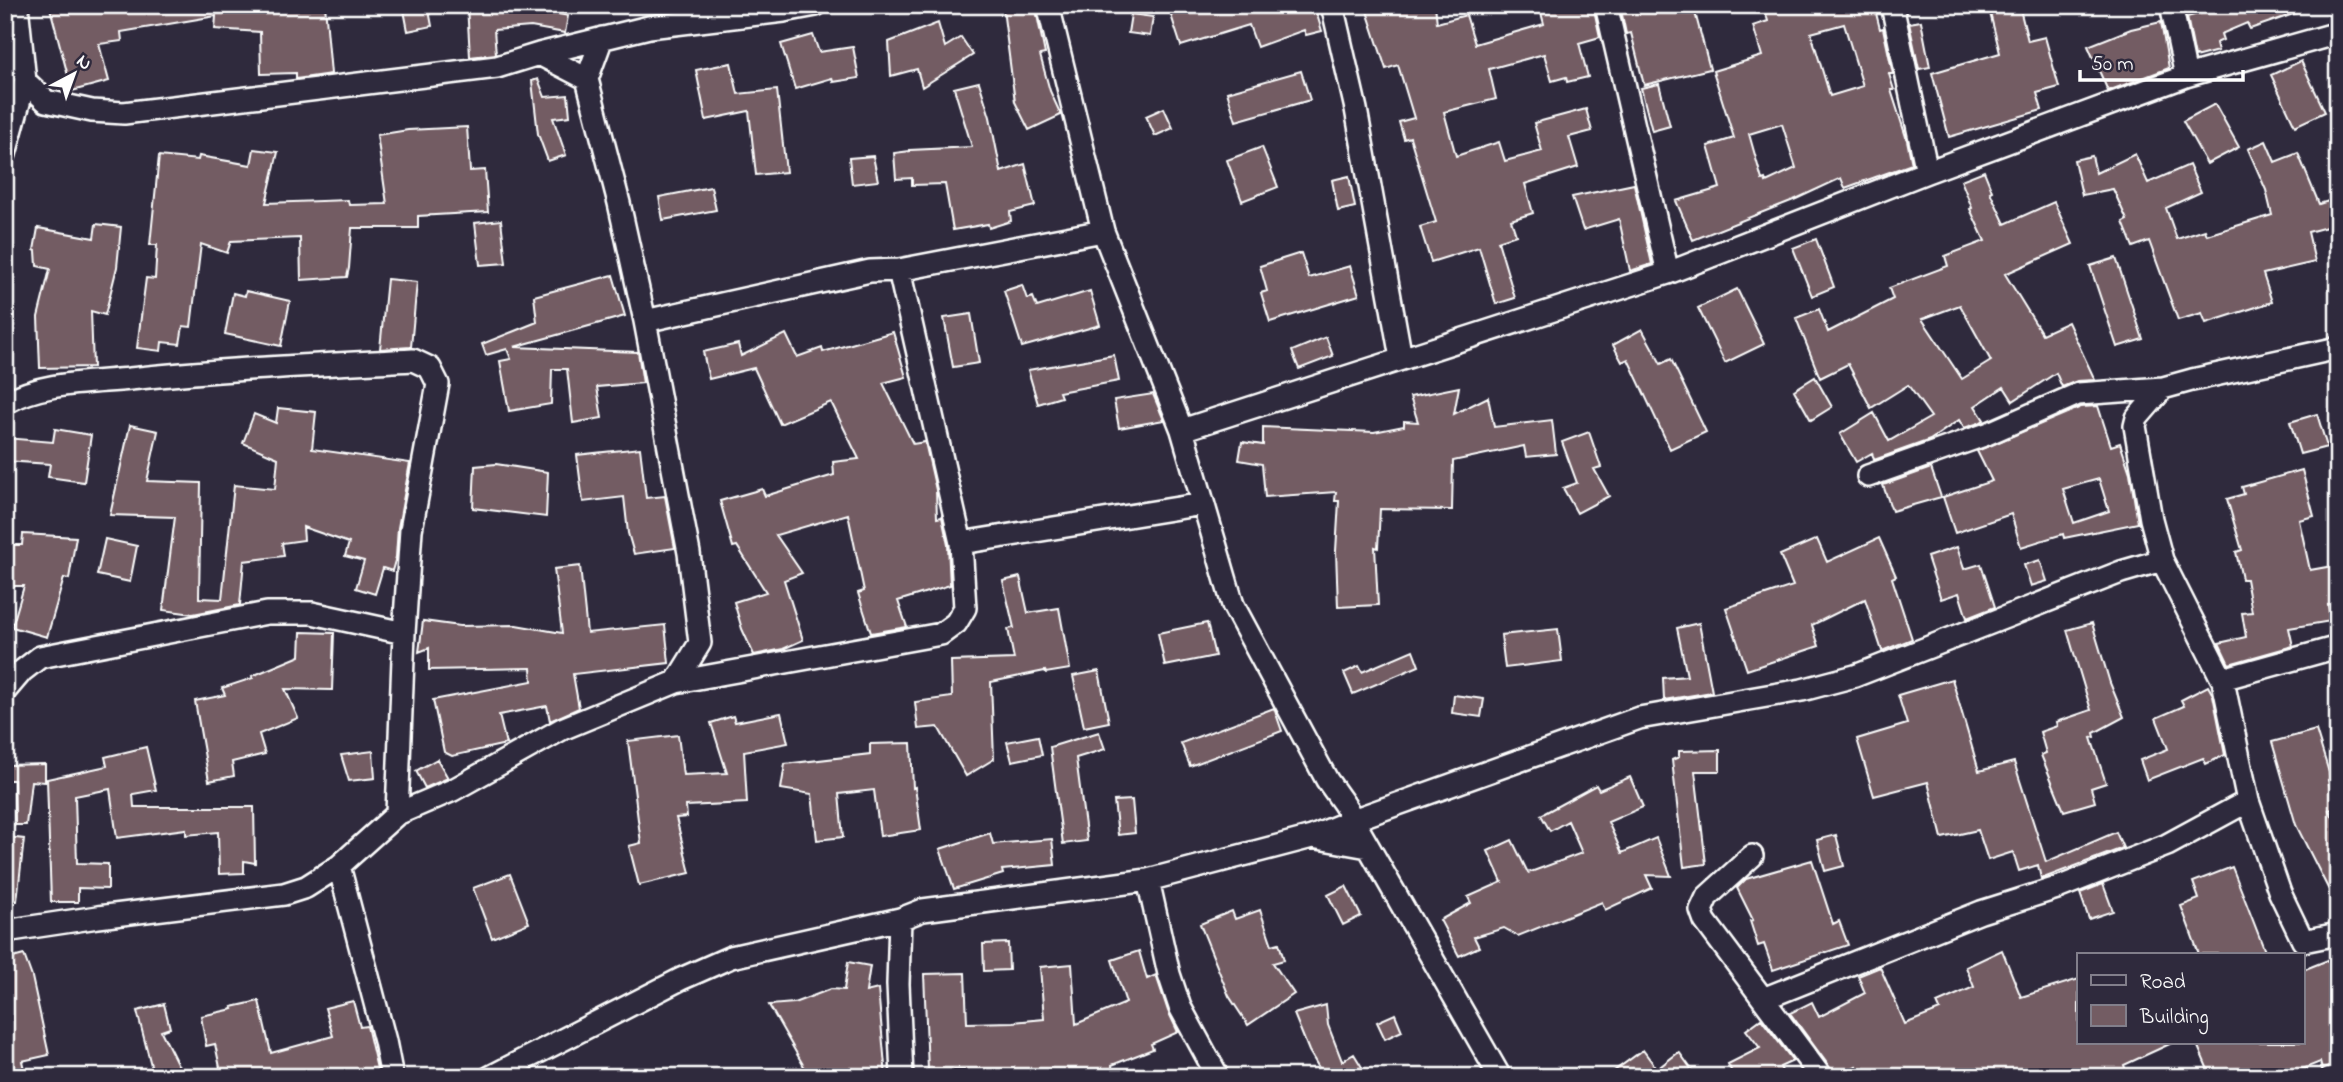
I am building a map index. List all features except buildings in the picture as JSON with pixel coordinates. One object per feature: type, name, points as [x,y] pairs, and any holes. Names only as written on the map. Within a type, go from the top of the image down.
[{"type":"street","points":[[5,154],[25,81],[18,5]]},
{"type":"street","points":[[25,81],[46,101],[92,111],[124,113],[496,67],[649,27],[816,5]]},
{"type":"street","points":[[1048,5],[1104,231],[1182,430],[1233,605],[1327,780],[1353,820],[1500,1077]]},
{"type":"street","points":[[1332,5],[1356,109],[1401,358]]},
{"type":"street","points":[[1606,5],[1668,273]]},
{"type":"street","points":[[1892,5],[1927,173]]},
{"type":"street","points":[[2171,5],[2186,76]]},
{"type":"street","points":[[1182,430],[1668,273],[2186,76],[2338,33]]},
{"type":"street","points":[[601,38],[587,79],[619,203],[645,321],[689,553],[700,643],[730,673]]},
{"type":"street","points":[[539,54],[587,79]]},
{"type":"street","points":[[645,321],[870,271],[899,270],[1104,231]]},
{"type":"street","points":[[5,931],[284,894],[306,887],[339,866],[397,814],[453,790],[562,729],[676,682],[942,635],[956,623],[965,608],[961,544],[899,270]]},
{"type":"street","points":[[1868,476],[1987,434],[2078,394],[2163,388],[2338,348]]},
{"type":"street","points":[[5,404],[14,398],[54,386],[228,369],[412,360],[429,368],[438,384],[411,530],[397,814]]},
{"type":"street","points":[[2163,388],[2137,418],[2135,426],[2151,519],[2162,560],[2223,681],[2248,801],[2280,893],[2303,941],[2338,933]]},
{"type":"street","points":[[961,544],[1202,504]]},
{"type":"street","points":[[490,1077],[681,979],[731,957],[900,919],[923,910],[1148,880],[1312,837],[1639,718],[1790,692],[1855,676],[2121,572],[2162,560]]},
{"type":"street","points":[[5,691],[22,671],[40,657],[267,613],[312,613],[404,633]]},
{"type":"street","points":[[676,682],[700,643]]},
{"type":"street","points":[[2223,681],[2338,647]]},
{"type":"street","points":[[1763,999],[1981,912],[2060,887],[2167,845],[2248,801]]},
{"type":"street","points":[[1312,837],[1368,847]]},
{"type":"street","points":[[1752,856],[1707,897],[1701,910],[1705,921],[1821,1077]]},
{"type":"street","points":[[339,866],[392,1077]]},
{"type":"street","points":[[1148,880],[1169,974],[1180,1007],[1218,1077]]},
{"type":"street","points":[[900,919],[898,984],[902,1077]]}]
